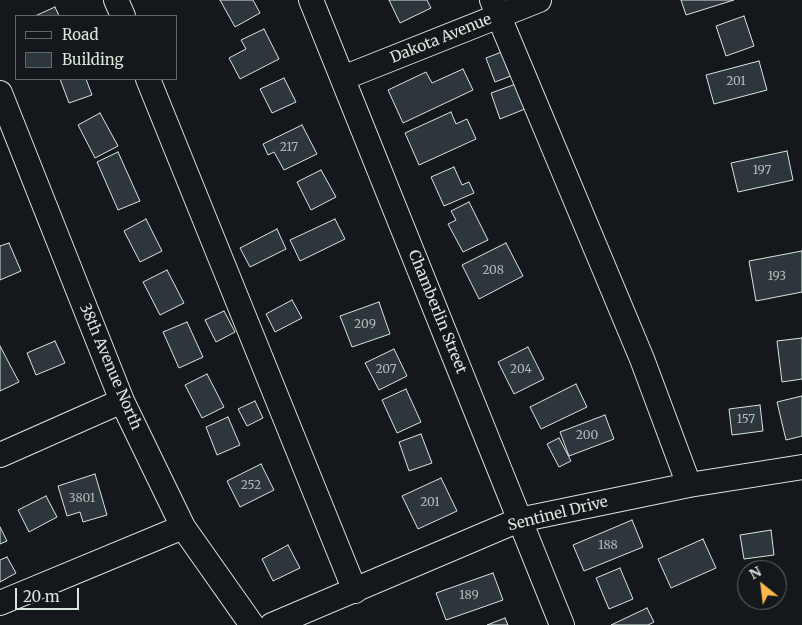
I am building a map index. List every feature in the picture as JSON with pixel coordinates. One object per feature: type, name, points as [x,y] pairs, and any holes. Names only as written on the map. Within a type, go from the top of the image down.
[{"type":"street","points":[[116,0],[123,15]]},
{"type":"street","name":"Chamberlin Street","points":[[311,0],[562,625]]},
{"type":"street","name":"Dakota Avenue","points":[[343,78],[496,8],[539,0]]},
{"type":"street","points":[[496,8],[642,359],[689,485]]},
{"type":"street","points":[[148,80],[355,591]]},
{"type":"street","name":"38th Avenue North","points":[[0,92],[122,401],[183,527],[252,625]]},
{"type":"street","points":[[0,455],[122,401]]},
{"type":"street","name":"Sentinel Drive","points":[[272,625],[519,520],[689,485],[802,467]]},
{"type":"street","points":[[0,603],[183,527]]},
{"type":"building","points":[[220,0],[253,0],[260,13],[235,27]]},
{"type":"building","points":[[389,0],[427,0],[431,8],[400,23]]},
{"type":"building","points":[[681,0],[734,0],[686,15]]},
{"type":"building","points":[[55,7],[59,15],[37,15]]},
{"type":"building","points":[[744,16],[754,46],[726,56],[716,26]]},
{"type":"building","points":[[264,29],[279,59],[240,79],[229,58],[246,49],[241,40]]},
{"type":"building","points":[[507,50],[516,74],[495,82],[486,58]]},
{"type":"building","points":[[759,61],[767,90],[714,104],[706,75]]},
{"type":"building","points":[[463,69],[473,90],[403,123],[388,90],[426,72],[432,83]]},
{"type":"building","points":[[284,78],[296,102],[272,113],[260,89]]},
{"type":"building","points":[[60,80],[86,80],[92,95],[69,103]]},
{"type":"building","points":[[516,84],[525,109],[500,119],[491,93]]},
{"type":"building","points":[[451,112],[456,124],[467,119],[476,139],[419,165],[405,133]]},
{"type":"building","points":[[100,113],[118,146],[95,158],[78,125]]},
{"type":"building","points":[[302,125],[317,154],[284,170],[274,152],[268,155],[263,144]]},
{"type":"building","points":[[787,151],[793,180],[738,192],[731,163]]},
{"type":"building","points":[[118,152],[140,201],[118,210],[97,162]]},
{"type":"building","points":[[454,167],[462,185],[469,182],[474,193],[444,206],[431,177]]},
{"type":"building","points":[[321,170],[336,197],[311,210],[297,182]]},
{"type":"building","points":[[469,202],[488,240],[463,252],[448,224],[456,220],[451,211]]},
{"type":"building","points":[[146,219],[162,251],[140,262],[124,231]]},
{"type":"building","points":[[335,219],[345,239],[300,261],[290,240]]},
{"type":"building","points":[[277,229],[286,249],[250,267],[240,248]]},
{"type":"building","points":[[9,243],[21,271],[0,280],[0,246]]},
{"type":"building","points":[[506,243],[523,276],[479,299],[462,265]]},
{"type":"building","points":[[802,251],[802,292],[756,301],[749,261]]},
{"type":"building","points":[[167,270],[184,303],[160,315],[143,282]]},
{"type":"building","points":[[292,300],[302,318],[275,332],[266,314]]},
{"type":"building","points":[[379,302],[390,334],[352,347],[340,316]]},
{"type":"building","points":[[224,311],[235,332],[216,342],[205,320]]},
{"type":"building","points":[[187,322],[203,357],[179,368],[163,332]]},
{"type":"building","points":[[802,338],[802,379],[782,382],[777,341]]},
{"type":"building","points":[[55,341],[65,363],[36,375],[27,353]]},
{"type":"building","points":[[0,346],[19,382],[0,391]]},
{"type":"building","points":[[528,347],[544,379],[514,394],[498,362]]},
{"type":"building","points":[[394,349],[407,376],[379,390],[365,363]]},
{"type":"building","points":[[207,374],[224,407],[202,418],[185,385]]},
{"type":"building","points":[[576,384],[587,407],[541,429],[530,407]]},
{"type":"building","points":[[406,389],[421,422],[397,433],[382,400]]},
{"type":"building","points":[[802,396],[802,436],[786,440],[777,402]]},
{"type":"building","points":[[255,401],[263,418],[247,426],[238,409]]},
{"type":"building","points":[[760,405],[763,431],[732,435],[729,409]]},
{"type":"building","points":[[605,415],[614,439],[569,456],[560,432]]},
{"type":"building","points":[[228,417],[240,445],[217,455],[206,427]]},
{"type":"building","points":[[421,434],[432,463],[409,471],[399,442]]},
{"type":"building","points":[[559,438],[571,461],[559,467],[547,444]]},
{"type":"building","points":[[261,464],[274,490],[240,507],[227,481]]},
{"type":"building","points":[[95,474],[107,515],[83,522],[80,512],[67,516],[58,486]]},
{"type":"building","points":[[441,478],[457,511],[418,529],[402,496]]},
{"type":"building","points":[[46,496],[57,517],[29,532],[18,510]]},
{"type":"building","points":[[632,520],[643,547],[584,571],[573,545]]},
{"type":"building","points":[[0,527],[7,541],[0,544]]},
{"type":"building","points":[[771,530],[774,555],[744,559],[740,535]]},
{"type":"building","points":[[703,539],[716,568],[671,588],[658,559]]},
{"type":"building","points":[[288,545],[300,568],[273,581],[262,559]]},
{"type":"building","points":[[7,557],[16,573],[0,582],[0,560]]},
{"type":"building","points":[[620,568],[633,599],[609,609],[596,578]]},
{"type":"building","points":[[493,573],[503,600],[446,620],[436,593]]},
{"type":"building","points":[[647,608],[654,622],[648,625],[611,625]]},
{"type":"building","points":[[505,618],[508,625],[487,625]]}]
